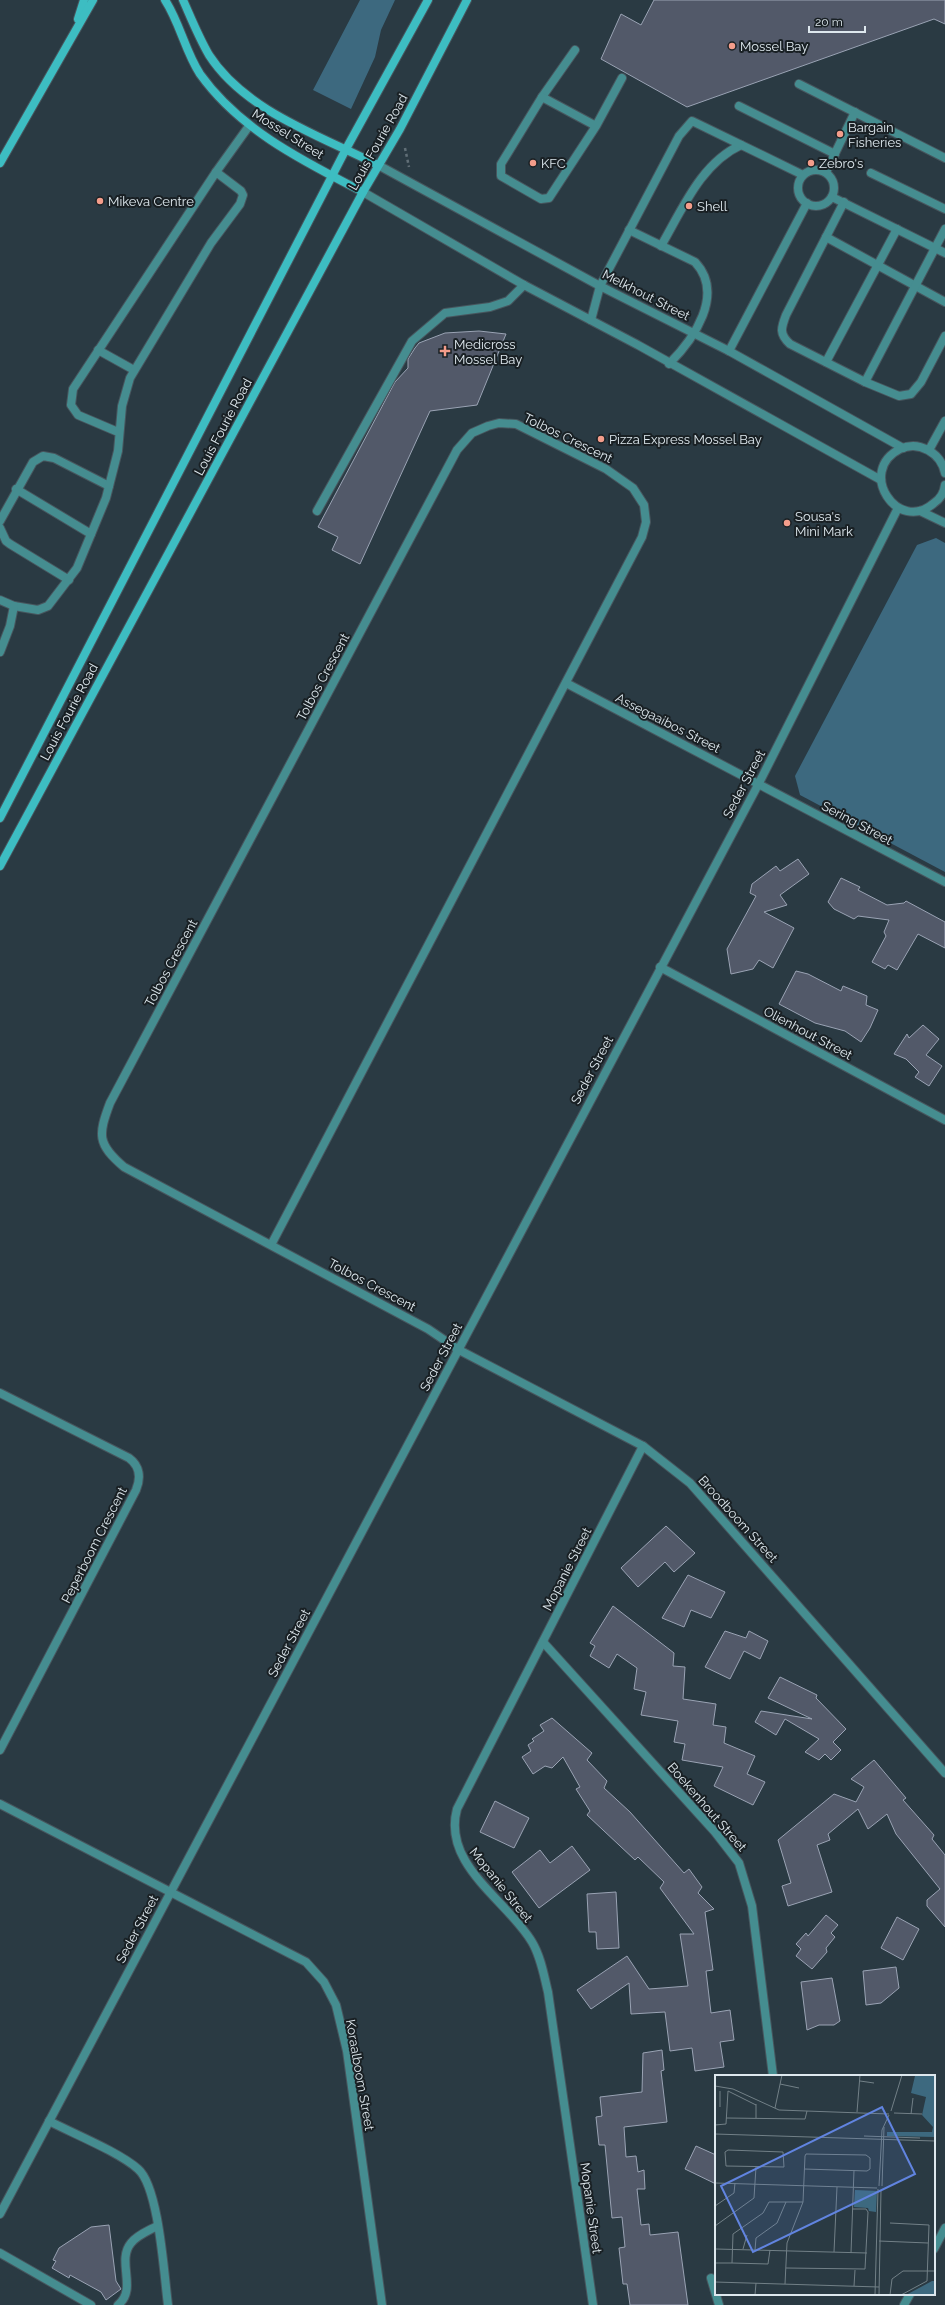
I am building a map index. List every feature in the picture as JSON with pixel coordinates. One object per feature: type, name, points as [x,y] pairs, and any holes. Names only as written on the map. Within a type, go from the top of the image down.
[{"type":"main road","points":[[74,32],[84,0]]},
{"type":"main road","points":[[0,164],[93,0]]},
{"type":"main road","name":"Mossel Street","points":[[165,0],[200,73],[236,114],[249,126],[332,176],[363,192]]},
{"type":"main road","name":"Mossel Street","points":[[183,0],[209,54],[248,95],[272,113],[378,165]]},
{"type":"main road","name":"Louis Fourie Road","points":[[0,818],[346,149],[428,0]]},
{"type":"main road","name":"Louis Fourie Road","points":[[0,866],[363,192],[400,129],[468,0]]},
{"type":"street","points":[[575,50],[542,97],[501,164],[501,176],[512,184],[540,199],[549,198],[596,126],[622,78]]},
{"type":"street","points":[[799,84],[945,158]]},
{"type":"street","points":[[542,97],[596,126]]},
{"type":"street","points":[[739,106],[834,154]]},
{"type":"street","points":[[826,172],[856,112]]},
{"type":"street","points":[[591,320],[600,286],[680,136],[692,121],[803,175]]},
{"type":"street","points":[[118,432],[78,414],[71,405],[73,389],[216,172],[249,126]]},
{"type":"street","points":[[661,246],[710,167],[731,149],[741,145]]},
{"type":"street","name":"Melkhout Street","points":[[378,165],[600,286],[729,351],[903,448]]},
{"type":"street","points":[[814,169],[826,172],[830,175],[835,186],[832,197],[828,201],[818,206],[807,204],[802,200],[798,190],[800,179],[803,175],[814,169]]},
{"type":"street","points":[[0,600],[14,606],[38,610],[48,606],[77,568],[109,486],[118,451],[118,432],[122,406],[134,370],[211,242],[242,201],[241,191],[216,172]]},
{"type":"street","points":[[871,173],[945,209]]},
{"type":"street","points":[[363,192],[524,285],[591,320],[881,480]]},
{"type":"street","points":[[832,197],[945,253]]},
{"type":"street","points":[[844,202],[780,330],[783,337],[790,344],[865,382],[899,396],[911,394],[921,382],[945,336]]},
{"type":"street","points":[[729,351],[807,204]]},
{"type":"street","points":[[865,382],[945,228]]},
{"type":"street","points":[[826,362],[897,229]]},
{"type":"street","points":[[629,230],[695,262],[702,270],[707,280],[708,295],[705,308],[695,334],[669,364]]},
{"type":"street","points":[[826,237],[945,302]]},
{"type":"street","points":[[317,511],[412,341],[445,314],[490,307],[508,300],[524,285]]},
{"type":"street","points":[[98,350],[134,370]]},
{"type":"street","points":[[929,450],[945,421]]},
{"type":"street","name":"Tolbos Crescent","points":[[271,1245],[642,537],[646,522],[644,505],[633,488],[606,469],[516,424],[499,423],[472,433],[457,450],[110,1103],[101,1131],[102,1141],[107,1150],[124,1167],[428,1329],[459,1350]]},
{"type":"street","points":[[945,473],[938,457],[929,450],[918,447],[903,448],[888,459],[882,469],[881,480],[883,491],[889,501],[898,508],[909,512],[920,511],[931,507],[939,499],[945,485]]},
{"type":"street","points":[[0,521],[16,489],[33,462],[43,456],[54,458],[109,486]]},
{"type":"street","points":[[16,489],[91,534]]},
{"type":"street","name":"Seder Street","points":[[0,2214],[459,1350],[660,967],[759,783],[898,508]]},
{"type":"street","points":[[920,511],[945,523]]},
{"type":"street","points":[[0,528],[6,540],[10,544],[69,580]]},
{"type":"street","points":[[0,652],[10,626],[14,606]]},
{"type":"street","name":"Assegaaibos Street","points":[[566,683],[759,783]]},
{"type":"street","name":"Sering Street","points":[[759,783],[945,882]]},
{"type":"street","name":"Olienhout Street","points":[[660,967],[945,1120]]},
{"type":"street","name":"Broodboom Street","points":[[459,1350],[643,1446],[690,1483],[945,1773]]},
{"type":"street","name":"Peperboom Crescent","points":[[0,1393],[129,1458],[138,1468],[139,1476],[136,1490],[0,1750]]},
{"type":"street","name":"Mopanie Street","points":[[593,2305],[548,1992],[541,1964],[532,1942],[460,1855],[453,1827],[457,1809],[643,1446]]},
{"type":"street","name":"Boekenhout Street","points":[[543,1642],[709,1826],[739,1863],[752,1906],[773,2075]]},
{"type":"street","points":[[0,1804],[171,1892]]},
{"type":"street","name":"Koraalboom Street","points":[[171,1892],[306,1962],[324,1982],[330,1993],[336,2005],[347,2052],[382,2305]]},
{"type":"street","points":[[49,2121],[138,2169],[149,2184],[157,2226],[168,2305]]},
{"type":"street","points":[[118,2305],[126,2296],[127,2291],[126,2255],[128,2247],[139,2236],[157,2226]]},
{"type":"street","points":[[935,2247],[945,2228]]},
{"type":"street","points":[[0,2253],[91,2305]]},
{"type":"street","points":[[711,2278],[715,2292]]},
{"type":"street","points":[[716,2295],[719,2305]]},
{"type":"street","points":[[904,2305],[909,2295]]},
{"type":"path","points":[[405,143],[407,161],[415,184]]},
{"type":"shaded area","points":[[360,0],[395,0],[381,30],[375,57],[351,109],[313,90]]},
{"type":"shaded area","points":[[936,538],[945,543],[945,872],[800,795],[795,776],[917,545]]},
{"type":"building","name":"Mossel Bay","points":[[654,0],[945,0],[945,24],[934,19],[687,107],[601,59],[621,14],[641,25]]},
{"type":"building","points":[[479,331],[506,334],[477,405],[430,411],[360,564],[332,550],[338,537],[318,527],[395,382],[408,368],[408,359],[415,348],[419,343],[445,333]]},
{"type":"building","points":[[798,859],[809,874],[780,895],[787,905],[764,912],[794,928],[773,968],[759,960],[753,969],[731,974],[727,949],[756,896],[750,893],[752,884],[776,866],[780,871]]},
{"type":"building","points":[[841,878],[860,887],[858,890],[887,905],[904,903],[906,901],[945,922],[945,948],[918,934],[897,970],[888,965],[885,969],[872,962],[886,936],[884,932],[889,920],[858,916],[854,919],[834,909],[828,902]]},
{"type":"building","points":[[796,971],[808,974],[841,991],[843,986],[867,996],[866,1005],[878,1010],[870,1028],[861,1042],[845,1031],[815,1023],[779,1004]]},
{"type":"building","points":[[923,1025],[939,1039],[926,1055],[942,1066],[929,1086],[915,1077],[919,1072],[906,1059],[894,1054],[907,1034],[909,1038]]},
{"type":"building","points":[[666,1526],[695,1553],[674,1572],[665,1562],[638,1587],[621,1568]]},
{"type":"building","points":[[688,1575],[725,1592],[711,1618],[691,1610],[684,1627],[662,1618]]},
{"type":"building","points":[[613,1606],[674,1653],[673,1666],[685,1667],[683,1699],[716,1704],[713,1725],[726,1727],[724,1743],[755,1756],[747,1774],[765,1782],[753,1805],[714,1786],[723,1767],[682,1760],[685,1744],[674,1742],[678,1721],[641,1715],[646,1692],[634,1689],[637,1668],[617,1654],[609,1668],[590,1656],[595,1646],[590,1643]]},
{"type":"building","points":[[725,1631],[746,1638],[749,1631],[768,1641],[760,1659],[744,1651],[730,1679],[705,1667]]},
{"type":"building","points":[[780,1677],[817,1695],[816,1698],[846,1729],[833,1742],[841,1750],[831,1760],[825,1754],[819,1760],[805,1752],[819,1739],[785,1719],[776,1735],[755,1722],[761,1711],[812,1719],[768,1698]]},
{"type":"building","points":[[552,1718],[592,1753],[587,1760],[607,1781],[604,1788],[630,1812],[684,1873],[689,1869],[702,1887],[698,1893],[714,1909],[705,1912],[713,1970],[706,1971],[711,2013],[730,2010],[734,2040],[720,2042],[724,2067],[695,2071],[692,2048],[670,2051],[665,2012],[631,2014],[629,1983],[591,2009],[577,1990],[627,1956],[649,1989],[688,1986],[680,1934],[694,1934],[660,1888],[664,1882],[638,1857],[635,1860],[587,1815],[590,1811],[576,1789],[580,1787],[563,1757],[552,1768],[545,1766],[533,1774],[522,1757],[531,1751],[528,1745],[534,1741],[532,1739],[544,1731],[540,1725]]},
{"type":"building","points":[[874,1760],[906,1798],[903,1800],[934,1835],[932,1839],[945,1855],[945,1927],[927,1906],[927,1900],[940,1889],[896,1834],[887,1814],[868,1829],[858,1809],[828,1834],[830,1840],[817,1845],[832,1892],[788,1906],[782,1886],[791,1883],[778,1840],[834,1794],[856,1802],[864,1787],[851,1779]]},
{"type":"building","points":[[495,1801],[529,1818],[514,1848],[480,1832]]},
{"type":"building","points":[[572,1846],[590,1870],[539,1908],[512,1872],[540,1850],[550,1863]]},
{"type":"building","points":[[616,1892],[619,1948],[597,1949],[596,1932],[589,1932],[587,1894]]},
{"type":"building","points":[[826,1915],[838,1925],[831,1933],[835,1937],[826,1948],[827,1952],[812,1969],[796,1956],[801,1949],[796,1944],[806,1933],[808,1936]]},
{"type":"building","points":[[897,1917],[919,1929],[903,1960],[881,1948]]},
{"type":"building","points":[[896,1967],[899,1988],[881,2003],[866,2005],[863,1971]]},
{"type":"building","points":[[832,1978],[840,2021],[834,2025],[819,2025],[807,2030],[801,1982]]},
{"type":"building","points":[[662,2050],[664,2070],[661,2071],[667,2122],[624,2127],[626,2157],[636,2156],[638,2172],[644,2170],[645,2189],[637,2189],[641,2225],[649,2224],[650,2235],[678,2232],[688,2305],[630,2305],[627,2284],[623,2284],[619,2248],[625,2247],[622,2217],[612,2218],[605,2145],[599,2145],[596,2117],[602,2116],[600,2097],[642,2092],[643,2053]]},
{"type":"building","points":[[696,2146],[715,2155],[715,2184],[685,2169]]},
{"type":"building","points":[[109,2225],[116,2281],[121,2289],[106,2300],[101,2292],[70,2275],[69,2278],[52,2268],[56,2261],[53,2260],[59,2248],[91,2227]]},
{"type":"place","name":"Mossel Bay","points":[[732,46]]},
{"type":"place","name":"Bargain Fisheries","points":[[840,134]]},
{"type":"place","name":"KFC","points":[[533,163]]},
{"type":"place","name":"Zebro's","points":[[811,163]]},
{"type":"place","name":"Mikeva Centre","points":[[100,201]]},
{"type":"place","name":"Shell","points":[[689,206]]},
{"type":"place","name":"Medicross Mossel Bay","points":[[445,351]]},
{"type":"place","name":"Pizza Express Mossel Bay","points":[[601,439]]},
{"type":"place","name":"Sousa's Mini Mark","points":[[787,523]]}]
